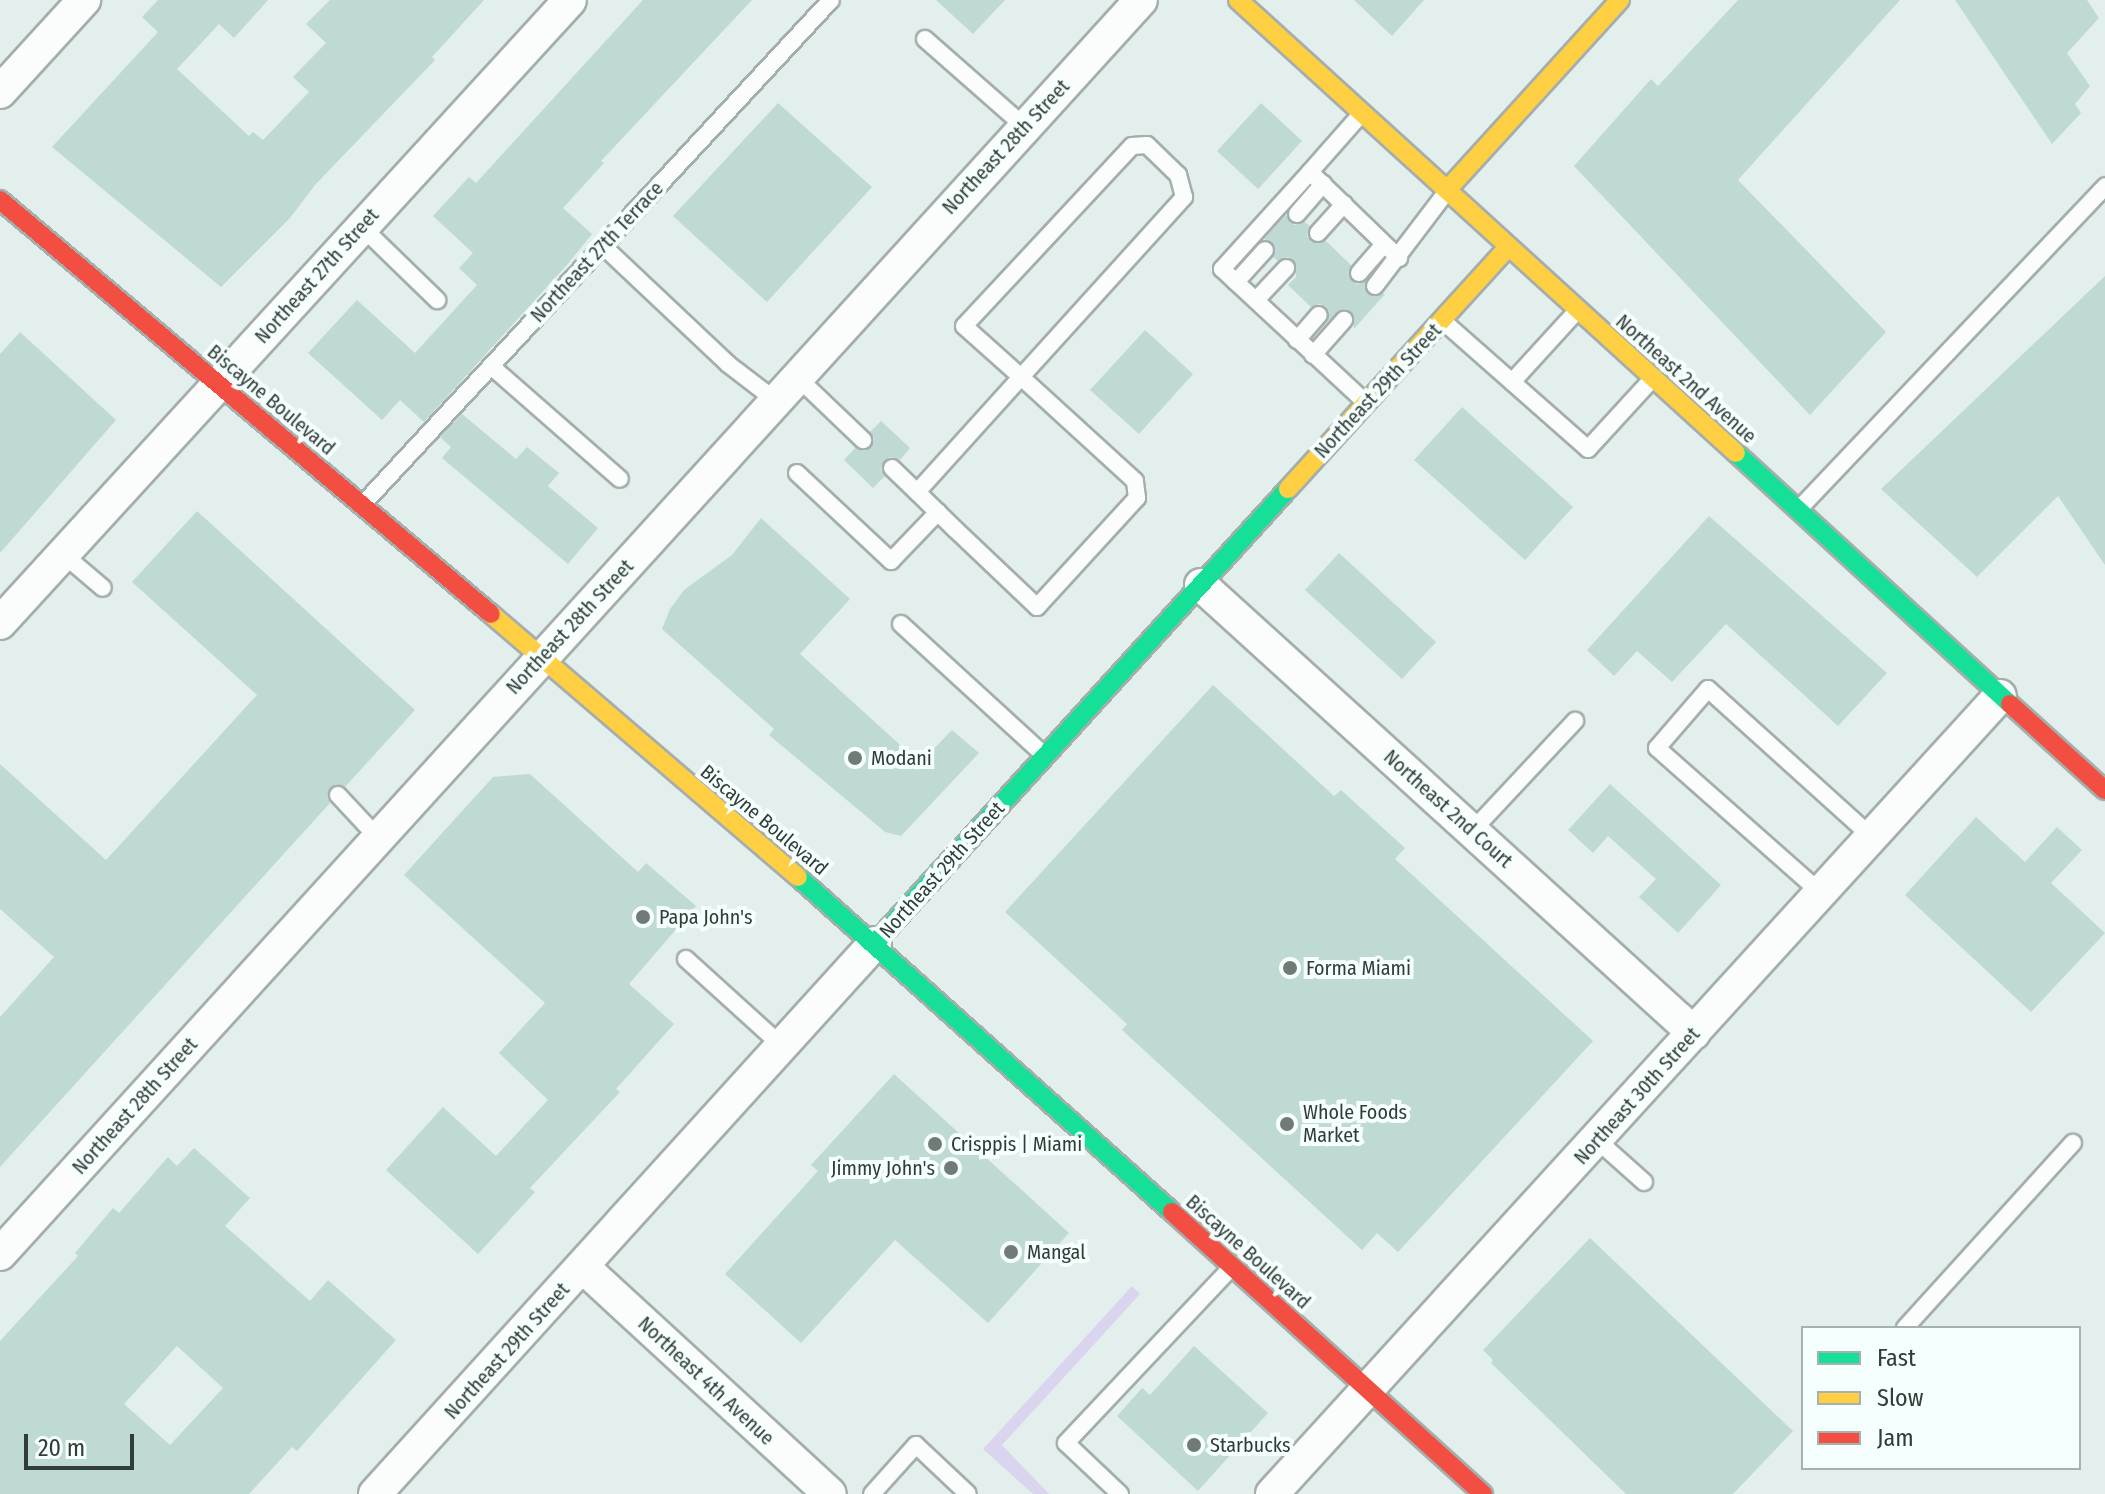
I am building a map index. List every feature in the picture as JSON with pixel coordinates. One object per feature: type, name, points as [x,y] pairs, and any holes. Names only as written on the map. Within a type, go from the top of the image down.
[{"type":"main road","name":"Northeast 2nd Avenue","points":[[1238,0],[2105,790]]},
{"type":"main road","points":[[1447,190],[1620,0]]},
{"type":"main road","name":"Biscayne Boulevard","points":[[0,200],[363,504],[541,660],[875,943],[1368,1390],[1472,1491]]},
{"type":"main road","name":"Northeast 29th Street","points":[[875,943],[1508,247]]},
{"type":"street","points":[[0,92],[84,0]]},
{"type":"street","name":"Northeast 27th Street","points":[[0,623],[570,0]]},
{"type":"street","name":"Northeast 28th Street","points":[[0,1254],[1141,0]]},
{"type":"street","name":"Northeast 2nd Court","points":[[1201,585],[1694,1033]]},
{"type":"street","name":"Northeast 30th Street","points":[[1272,1494],[2000,696]]},
{"type":"street","name":"Northeast 29th Street","points":[[375,1494],[875,943]]},
{"type":"street","name":"Northeast 4th Avenue","points":[[583,1267],[830,1494]]},
{"type":"lane","name":"Northeast 27th Terrace","points":[[363,504],[831,0]]},
{"type":"lane","points":[[925,39],[1024,126]]},
{"type":"lane","points":[[1363,112],[1222,269],[1366,403]]},
{"type":"lane","points":[[892,468],[956,530],[1037,607],[1137,498],[1135,481],[1021,377],[964,326],[1132,146],[1147,145],[1178,175],[1184,197],[1021,377],[917,492]]},
{"type":"lane","points":[[1310,172],[1399,258]]},
{"type":"lane","points":[[1297,214],[1323,184]]},
{"type":"lane","points":[[1798,511],[2105,186]]},
{"type":"lane","points":[[1375,286],[1447,190]]},
{"type":"lane","points":[[1318,233],[1344,204]]},
{"type":"lane","points":[[362,227],[437,300]]},
{"type":"lane","points":[[1359,273],[1384,244]]},
{"type":"lane","points":[[603,246],[728,364],[786,388],[863,440]]},
{"type":"lane","points":[[1236,282],[1265,250]]},
{"type":"lane","points":[[1256,300],[1286,268]]},
{"type":"lane","points":[[1512,382],[1577,311]]},
{"type":"lane","points":[[1297,340],[1319,315]]},
{"type":"lane","points":[[1313,355],[1344,320]]},
{"type":"lane","points":[[1442,321],[1588,449],[1653,378]]},
{"type":"lane","points":[[491,366],[620,479]]},
{"type":"lane","points":[[797,473],[891,561],[938,512]]},
{"type":"lane","points":[[63,554],[103,588]]},
{"type":"lane","points":[[901,624],[1045,756]]},
{"type":"lane","points":[[1821,893],[1657,748],[1708,689],[1872,837]]},
{"type":"lane","points":[[1472,831],[1575,721]]},
{"type":"lane","points":[[338,795],[379,839]]},
{"type":"lane","points":[[686,959],[783,1047]]},
{"type":"lane","points":[[1597,1140],[1644,1182]]},
{"type":"lane","points":[[1907,1326],[2073,1143]]},
{"type":"lane","points":[[1120,1494],[1066,1443],[1233,1267]]},
{"type":"lane","points":[[872,1494],[916,1445],[968,1494]]},
{"type":"shaded area","points":[[1132,1286],[1140,1294],[1002,1445],[1049,1494],[1033,1494],[983,1449]]},
{"type":"building","points":[[158,0],[268,0],[234,38],[219,24],[177,69],[249,136],[253,132],[263,140],[309,92],[293,77],[326,43],[306,24],[330,0],[484,0],[432,57],[435,60],[315,185],[290,218],[221,287],[52,147],[158,32],[142,17]]},
{"type":"building","points":[[643,0],[752,0],[601,161],[604,163],[563,208],[592,234],[566,266],[424,422],[400,400],[382,420],[308,353],[357,300],[415,353],[477,285],[459,268],[473,253],[433,216],[469,177],[476,183]]},
{"type":"building","points":[[936,0],[1005,0],[973,34]]},
{"type":"building","points":[[1354,0],[1424,0],[1392,36]]},
{"type":"building","points":[[1738,0],[1900,0],[1738,180],[1886,332],[1810,415],[1574,166],[1651,79],[1658,86]]},
{"type":"building","points":[[1955,0],[2087,0],[2099,18],[2067,53],[2090,86],[2075,104],[2081,113],[2052,144]]},
{"type":"building","points":[[778,103],[872,187],[767,302],[673,216]]},
{"type":"building","points":[[1261,103],[1302,141],[1258,189],[1217,151]]},
{"type":"building","points":[[1286,215],[1294,225],[1305,222],[1310,226],[1307,236],[1311,242],[1326,241],[1351,265],[1349,277],[1356,284],[1365,282],[1368,294],[1385,294],[1354,329],[1351,311],[1340,310],[1328,321],[1327,307],[1320,304],[1311,307],[1288,285],[1296,277],[1296,264],[1288,257],[1278,261],[1273,257],[1275,246],[1264,239]]},
{"type":"building","points":[[2105,276],[2105,565],[2058,496],[1977,577],[1881,489]]},
{"type":"building","points":[[1145,330],[1193,374],[1139,434],[1090,390]]},
{"type":"building","points":[[20,332],[116,420],[0,553],[0,354]]},
{"type":"building","points":[[1462,407],[1573,507],[1525,560],[1414,460]]},
{"type":"building","points":[[462,414],[516,459],[527,447],[559,473],[548,486],[598,528],[568,564],[442,458],[451,447],[440,437]]},
{"type":"building","points":[[881,421],[910,448],[900,460],[890,457],[884,461],[881,470],[885,476],[873,488],[844,460],[855,448],[865,451],[871,447],[874,438],[870,432]]},
{"type":"building","points":[[197,511],[415,710],[345,787],[336,784],[330,788],[327,797],[330,803],[0,1167],[0,1017],[54,957],[0,909],[0,764],[106,860],[257,695],[132,582]]},
{"type":"building","points":[[1709,516],[1887,673],[1838,726],[1726,624],[1672,682],[1637,651],[1614,676],[1587,650]]},
{"type":"building","points":[[761,518],[850,599],[800,654],[920,763],[952,730],[979,753],[901,836],[885,832],[769,735],[774,729],[662,629],[670,609],[684,590],[732,555]]},
{"type":"building","points":[[1339,553],[1436,642],[1402,679],[1305,590]]},
{"type":"building","name":"Forma Miami","points":[[1213,685],[1334,796],[1341,790],[1405,848],[1395,859],[1593,1041],[1398,1252],[1377,1233],[1362,1250],[1122,1030],[1127,1024],[1005,912]]},
{"type":"building","points":[[530,774],[638,872],[646,863],[696,906],[629,984],[674,1024],[616,1089],[620,1092],[530,1188],[535,1192],[478,1254],[386,1170],[443,1107],[496,1156],[548,1100],[499,1053],[545,1003],[404,875],[493,777]]},
{"type":"building","points":[[1610,784],[1721,885],[1678,933],[1639,897],[1656,879],[1608,836],[1593,853],[1568,830]]},
{"type":"building","points":[[1976,817],[2025,862],[2057,827],[2082,850],[2051,883],[2105,933],[2031,1012],[1905,895]]},
{"type":"building","points":[[894,1074],[1069,1233],[988,1323],[895,1240],[801,1343],[725,1274],[818,1171],[811,1165]]},
{"type":"building","points":[[194,1148],[250,1198],[225,1226],[310,1301],[328,1280],[396,1340],[297,1451],[292,1447],[249,1494],[0,1494],[0,1341],[78,1256],[75,1253],[113,1208],[119,1213],[168,1157],[177,1166]],"holes":[[[177,1346],[223,1388],[170,1445],[124,1404]]]},
{"type":"building","points":[[1590,1238],[1793,1431],[1733,1494],[1626,1494],[1491,1363],[1493,1360],[1483,1350]]},
{"type":"building","name":"Starbucks","points":[[1194,1346],[1268,1413],[1198,1491],[1117,1416],[1142,1388],[1150,1395]]},
{"type":"traffic: fast","points":[[1736,453],[2010,704]]},
{"type":"traffic: fast","points":[[875,943],[1288,489]]},
{"type":"traffic: fast","points":[[798,877],[1172,1212]]},
{"type":"traffic: slow","points":[[1238,0],[1736,453]]},
{"type":"traffic: slow","points":[[1447,190],[1620,0]]},
{"type":"traffic: slow","points":[[1288,489],[1508,247]]},
{"type":"traffic: slow","points":[[491,614],[798,877]]},
{"type":"traffic: jam","points":[[0,200],[491,614]]},
{"type":"traffic: jam","points":[[2010,704],[2105,790]]},
{"type":"traffic: jam","points":[[1172,1212],[1483,1494]]},
{"type":"place","name":"Modani","points":[[855,758]]},
{"type":"place","name":"Papa John's","points":[[643,917]]},
{"type":"place","name":"Forma Miami","points":[[1290,968]]},
{"type":"place","name":"Whole Foods Market","points":[[1287,1124]]},
{"type":"place","name":"Crisppis | Miami","points":[[935,1144]]},
{"type":"place","name":"Jimmy John's","points":[[951,1168]]},
{"type":"place","name":"Mangal","points":[[1011,1252]]},
{"type":"place","name":"Starbucks","points":[[1194,1445]]}]
